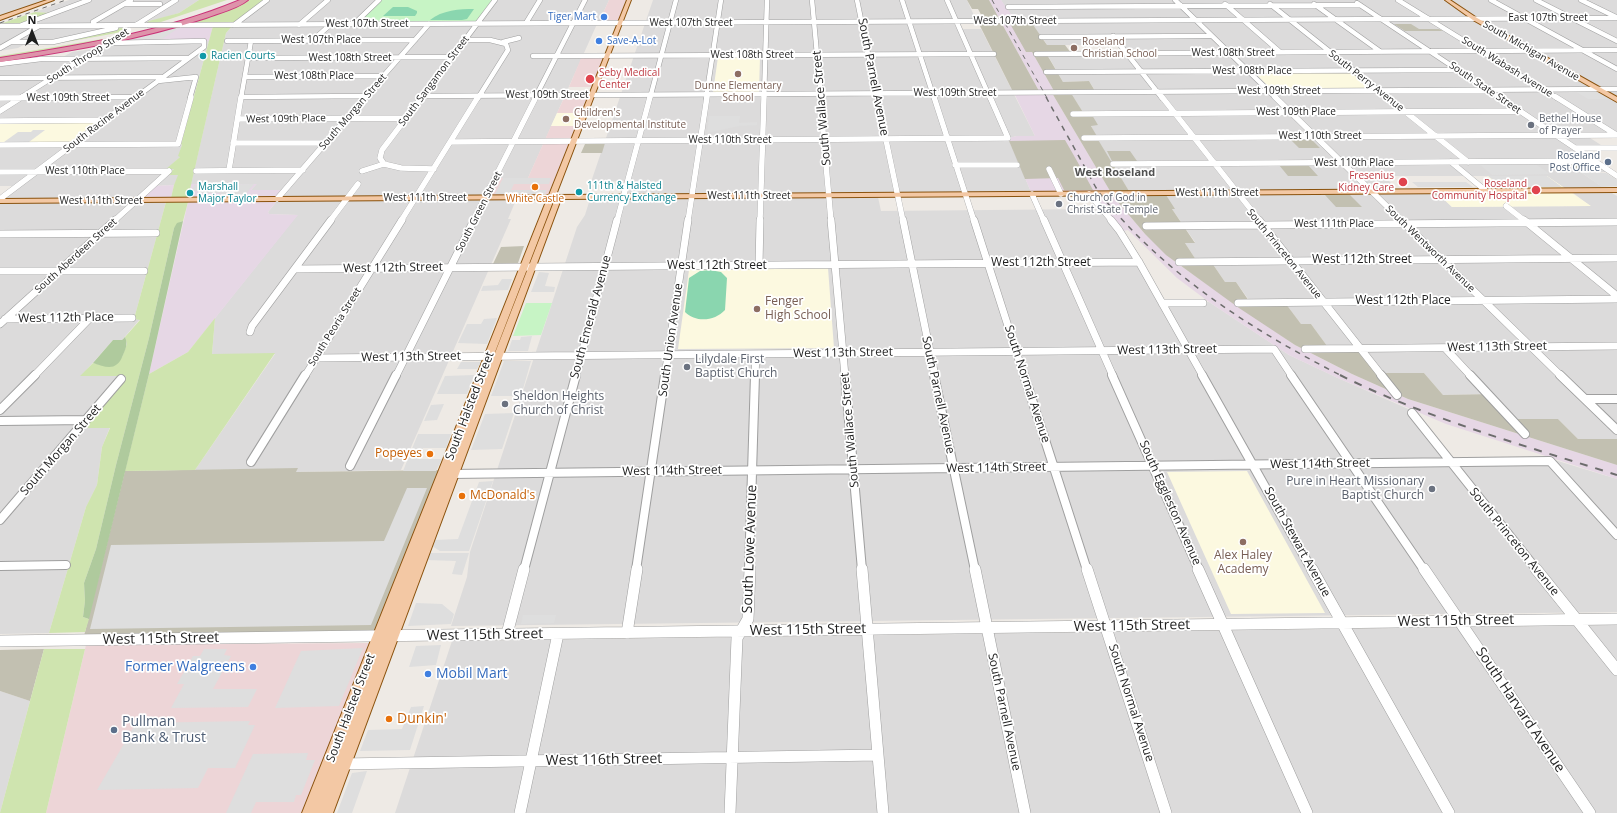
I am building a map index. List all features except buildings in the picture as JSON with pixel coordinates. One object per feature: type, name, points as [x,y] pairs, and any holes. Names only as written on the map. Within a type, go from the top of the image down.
[{"type":"highway","points":[[0,55],[132,31],[184,17],[232,0]]},
{"type":"highway","points":[[0,60],[144,33],[206,15],[245,0]]},
{"type":"main road","points":[[0,18],[52,0]]},
{"type":"main road","name":"South Halsted Street","points":[[310,813],[336,764],[610,56],[629,0]]},
{"type":"main road","name":"South Halsted Street","points":[[622,23],[633,0]]},
{"type":"main road","name":"South Michigan Avenue","points":[[1447,0],[1475,19],[1617,100]]},
{"type":"main road","name":"West 111th Street","points":[[0,200],[1617,190]]},
{"type":"main road","name":"South Halsted Street","points":[[325,813],[336,764]]},
{"type":"street","points":[[92,22],[131,0]]},
{"type":"street","name":"South Throop Street","points":[[0,111],[176,0]]},
{"type":"street","points":[[234,25],[267,0]]},
{"type":"street","points":[[299,25],[328,0]]},
{"type":"street","points":[[354,24],[379,0]]},
{"type":"street","name":"South Sangamon Street","points":[[384,164],[380,158],[381,153],[495,0]]},
{"type":"street","points":[[526,24],[540,0]]},
{"type":"street","name":"South Green Street","points":[[350,466],[586,0]]},
{"type":"street","name":"South Emerald Avenue","points":[[507,634],[676,0]]},
{"type":"street","name":"South Union Avenue","points":[[627,633],[721,0]]},
{"type":"street","points":[[759,265],[767,0]]},
{"type":"street","name":"South Wallace Street","points":[[812,0],[883,813]]},
{"type":"street","name":"South Parnell Avenue","points":[[857,0],[1025,813]]},
{"type":"street","name":"South Normal Avenue","points":[[902,0],[1166,813]]},
{"type":"street","points":[[947,0],[988,92]]},
{"type":"street","name":"South Wentworth Avenue","points":[[1175,0],[1370,192],[1617,430]]},
{"type":"street","points":[[1220,0],[1280,52]]},
{"type":"street","name":"South Perry Avenue","points":[[1264,0],[1468,162]]},
{"type":"street","points":[[1309,0],[1380,52]]},
{"type":"street","name":"South State Street","points":[[1353,0],[1617,176]]},
{"type":"street","name":"South Wabash Avenue","points":[[1398,0],[1616,135]]},
{"type":"street","points":[[1491,0],[1617,69]]},
{"type":"street","points":[[1536,0],[1617,41]]},
{"type":"street","points":[[1581,0],[1617,17]]},
{"type":"street","points":[[54,18],[86,1]]},
{"type":"street","points":[[20,26],[32,20],[86,1]]},
{"type":"street","points":[[124,4],[160,4]]},
{"type":"street","points":[[1008,7],[1360,5]]},
{"type":"street","name":"East 107th Street","points":[[1382,19],[1617,17]]},
{"type":"street","name":"West 107th Street","points":[[1,27],[1382,19]]},
{"type":"street","points":[[313,40],[331,24]]},
{"type":"street","name":"South Morgan Street","points":[[277,199],[428,24]]},
{"type":"street","points":[[0,48],[40,26]]},
{"type":"street","points":[[11,42],[53,42],[103,32],[120,26]]},
{"type":"street","name":"South Princeton Avenue","points":[[1113,36],[1397,395]]},
{"type":"street","points":[[1040,37],[1211,36]]},
{"type":"street","points":[[465,40],[490,40],[503,42],[519,38]]},
{"type":"street","name":"West 107th Place","points":[[227,41],[415,40]]},
{"type":"street","name":"South Racine Avenue","points":[[0,200],[204,47],[205,44],[204,41],[109,43]]},
{"type":"street","points":[[229,170],[251,41]]},
{"type":"street","name":"South Peoria Street","points":[[251,462],[508,50],[508,46],[503,42]]},
{"type":"street","name":"West 108th Street","points":[[1036,54],[1617,50]]},
{"type":"street","name":"West 108th Street","points":[[533,56],[994,54]]},
{"type":"street","name":"West 108th Street","points":[[248,58],[452,57]]},
{"type":"street","points":[[0,64],[34,60],[198,59]]},
{"type":"street","name":"West 108th Place","points":[[1046,72],[1458,70]]},
{"type":"street","name":"West 108th Place","points":[[245,77],[384,76]]},
{"type":"street","points":[[0,78],[164,77]]},
{"type":"street","points":[[0,145],[178,144],[196,77],[158,81]]},
{"type":"street","name":"West 109th Street","points":[[423,96],[1617,89]]},
{"type":"street","name":"West 110th Street","points":[[451,142],[1008,138],[988,92]]},
{"type":"street","points":[[241,97],[366,96]]},
{"type":"street","name":"West 109th Street","points":[[0,98],[136,98]]},
{"type":"street","name":"West 109th Place","points":[[1073,114],[1520,111]]},
{"type":"street","name":"West 109th Place","points":[[238,119],[407,118]]},
{"type":"street","points":[[0,120],[106,120]]},
{"type":"street","name":"West 110th Street","points":[[1084,138],[1616,135]]},
{"type":"street","points":[[234,143],[326,143]]},
{"type":"street","points":[[1575,148],[1617,148]]},
{"type":"street","name":"West 110th Place","points":[[1113,164],[1594,161]]},
{"type":"street","points":[[1451,162],[1486,191]]},
{"type":"street","points":[[362,171],[384,164],[401,168],[434,169]]},
{"type":"street","points":[[955,165],[1017,165]]},
{"type":"street","points":[[1049,169],[1061,194]]},
{"type":"street","points":[[196,170],[303,170]]},
{"type":"street","name":"West 110th Place","points":[[0,172],[169,171]]},
{"type":"street","name":"South Aberdeen Street","points":[[0,324],[3,319],[59,271],[169,171]]},
{"type":"street","points":[[250,332],[252,326],[358,184]]},
{"type":"street","name":"South Eggleston Avenue","points":[[1032,194],[1307,813]]},
{"type":"street","name":"South Stewart Avenue","points":[[1089,194],[1119,230],[1139,262],[1449,813]]},
{"type":"street","points":[[1506,206],[1617,296]]},
{"type":"street","name":"West 111th Place","points":[[1146,226],[1617,222]]},
{"type":"street","points":[[0,234],[156,233]]},
{"type":"street","name":"West 112th Street","points":[[1179,262],[1617,258]]},
{"type":"street","name":"West 112th Street","points":[[295,269],[1139,262]]},
{"type":"street","points":[[0,271],[144,270]]},
{"type":"street","name":"West 112th Place","points":[[1238,303],[1617,299]]},
{"type":"street","points":[[1162,303],[1203,303]]},
{"type":"street","points":[[0,410],[90,318]]},
{"type":"street","name":"West 112th Place","points":[[3,319],[132,318]]},
{"type":"street","name":"West 113th Street","points":[[1306,349],[1617,346]]},
{"type":"street","points":[[1445,348],[1525,434]]},
{"type":"street","name":"West 113th Street","points":[[316,358],[1274,349]]},
{"type":"street","name":"South Harvard Avenue","points":[[1274,349],[1590,813]]},
{"type":"street","name":"South Lowe Avenue","points":[[730,813],[737,638],[748,619],[756,354]]},
{"type":"street","name":"South Morgan Street","points":[[0,520],[121,379]]},
{"type":"street","points":[[1586,400],[1617,399]]},
{"type":"street","name":"South Princeton Avenue","points":[[1412,413],[1617,670]]},
{"type":"street","points":[[0,421],[86,420]]},
{"type":"street","name":"West 114th Street","points":[[448,474],[1550,461],[1617,535]]},
{"type":"street","points":[[0,566],[66,565]]},
{"type":"street","name":"West 115th Street","points":[[0,641],[1617,619]]},
{"type":"street","points":[[520,813],[558,634]]},
{"type":"street","name":"West 116th Street","points":[[336,764],[878,755]]},
{"type":"shaded area","points":[[0,0],[49,0],[0,17]]},
{"type":"shaded area","points":[[69,0],[199,0],[179,13],[146,23],[120,27],[56,42],[27,43],[18,48],[0,51],[0,26],[48,13],[35,12]]},
{"type":"shaded area","points":[[265,0],[382,0],[358,22],[234,23]]},
{"type":"shaded area","points":[[492,0],[609,0],[599,22],[475,23]]},
{"type":"shaded area","points":[[609,0],[626,0],[618,22],[599,22]]},
{"type":"shaded area","points":[[653,0],[967,0],[976,20],[953,21],[957,29],[981,29],[1035,136],[1017,136],[1008,138],[1031,192],[620,195],[624,181],[591,182]]},
{"type":"shaded area","points":[[967,0],[989,0],[1000,20],[984,20],[978,9],[972,9]]},
{"type":"shaded area","points":[[989,0],[1001,0],[1011,14],[1014,14],[1018,20],[1000,20]]},
{"type":"shaded area","points":[[1001,0],[1444,0],[1472,19],[1617,101],[1617,135],[1587,136],[1601,145],[1570,145],[1608,172],[1582,173],[1604,188],[1564,188],[1547,176],[1384,176],[1397,189],[1129,191],[1096,138],[1091,125],[1098,125],[1083,113],[1071,93],[1096,92],[1089,81],[1063,82],[1047,54],[1129,54],[1122,45],[1047,45],[1042,37],[1012,20]]},
{"type":"shaded area","points":[[1450,0],[1617,0],[1617,99],[1475,17]]},
{"type":"shaded area","points":[[978,22],[1001,22],[1039,91],[1013,92]]},
{"type":"shaded area","points":[[1001,22],[1009,22],[1032,52],[1054,91],[1039,91]]},
{"type":"shaded area","points":[[1009,22],[1031,22],[1047,45],[1065,45],[1071,53],[1046,53],[1063,82],[1089,81],[1095,91],[1054,91],[1032,52],[1026,52]]},
{"type":"shaded area","points":[[597,24],[528,178],[496,178],[487,196],[277,197],[251,190],[256,184],[191,184],[226,33],[233,25]]},
{"type":"shaded area","points":[[1394,24],[1411,24],[1419,29],[1439,29],[1443,31],[1405,31]]},
{"type":"shaded area","points":[[177,26],[213,26],[209,41],[110,42]]},
{"type":"shaded area","points":[[180,27],[162,39],[125,40]]},
{"type":"shaded area","points":[[124,41],[209,41],[181,143],[182,145],[179,156],[181,156],[167,169],[174,169],[168,175],[179,175],[174,185],[154,186],[139,198],[0,199],[16,186],[0,186],[0,64],[61,58],[72,52],[93,49],[101,44]]},
{"type":"shaded area","points":[[582,56],[604,56],[592,87],[569,87]]},
{"type":"shaded area","name":"Dunne Elementary School","points":[[718,57],[760,57],[759,92],[713,92]]},
{"type":"shaded area","points":[[1350,72],[1370,88],[1271,89],[1255,73]]},
{"type":"shaded area","points":[[1573,90],[1595,91],[1611,99],[1588,99]]},
{"type":"shaded area","points":[[1014,93],[1052,93],[1110,191],[1031,192],[1008,138],[1017,136],[1035,136]]},
{"type":"shaded area","points":[[1052,93],[1071,93],[1084,114],[1092,115],[1098,125],[1091,126],[1129,191],[1110,191]]},
{"type":"shaded area","points":[[565,96],[588,96],[581,113],[557,113]]},
{"type":"shaded area","name":"Children's Developmental Institute","points":[[557,113],[581,113],[576,126],[551,126]]},
{"type":"shaded area","points":[[709,116],[740,116],[739,123],[757,122],[757,125],[739,126],[707,133]]},
{"type":"shaded area","points":[[97,122],[70,142],[0,142],[0,123]]},
{"type":"shaded area","points":[[551,126],[576,126],[548,195],[487,196],[496,178],[528,178]]},
{"type":"shaded area","points":[[33,130],[45,130],[29,142],[4,142],[18,132],[31,132]]},
{"type":"shaded area","points":[[1290,139],[1311,139],[1320,148],[1299,148]]},
{"type":"shaded area","points":[[1065,140],[1093,190],[1064,190],[1058,178],[1025,179],[1009,141]]},
{"type":"shaded area","points":[[605,143],[602,153],[581,153],[585,144]]},
{"type":"shaded area","points":[[1107,151],[1130,151],[1137,161],[1112,161]]},
{"type":"shaded area","points":[[1592,163],[1602,170],[1577,170],[1568,164]]},
{"type":"shaded area","points":[[1279,165],[1308,165],[1318,176],[1288,176]]},
{"type":"shaded area","points":[[1480,165],[1537,165],[1550,174],[1492,175]]},
{"type":"shaded area","points":[[1582,173],[1606,173],[1617,180],[1617,186],[1602,187]]},
{"type":"shaded area","name":"Roseland Community Hospital","points":[[1487,176],[1547,176],[1591,206],[1452,207],[1436,192],[1507,192]]},
{"type":"shaded area","points":[[1488,176],[1547,176],[1562,187],[1502,187]]},
{"type":"shaded area","points":[[503,178],[551,178],[549,184],[514,184],[511,190],[547,190],[545,194],[495,194]]},
{"type":"shaded area","points":[[1412,182],[1466,182],[1473,187],[1418,187]]},
{"type":"shaded area","points":[[191,184],[257,184],[251,190],[284,190],[277,197],[188,198]]},
{"type":"shaded area","points":[[254,184],[244,196],[219,196],[221,193],[197,193],[199,191],[192,191],[194,185]]},
{"type":"shaded area","points":[[174,185],[171,198],[139,198],[154,186]]},
{"type":"shaded area","points":[[1436,192],[1452,207],[1590,206],[1572,192],[1610,192],[1617,196],[1617,439],[1578,439],[1558,419],[1515,419],[1492,394],[1443,395],[1424,373],[1383,373],[1327,346],[1311,324],[1301,324],[1283,300],[1249,300],[1236,282],[1225,282],[1210,260],[1196,260],[1185,243],[1195,242],[1172,209],[1166,195]]},
{"type":"shaded area","points":[[1112,195],[1145,234],[1178,264],[1295,345],[1352,374],[1408,399],[1617,465],[1617,479],[1446,424],[1340,379],[1289,355],[1209,302],[1177,278],[1128,230],[1123,231],[1094,196]]},
{"type":"shaded area","points":[[1112,195],[1166,195],[1175,209],[1172,209],[1195,243],[1185,243],[1198,263],[1212,263],[1225,282],[1236,282],[1251,304],[1286,304],[1301,324],[1311,324],[1330,350],[1358,350],[1376,373],[1424,373],[1443,395],[1492,394],[1515,419],[1558,419],[1578,439],[1617,439],[1617,465],[1408,399],[1352,374],[1295,345],[1239,308],[1166,255],[1145,234]]},
{"type":"shaded area","points":[[1325,195],[1350,195],[1362,207],[1336,207]]},
{"type":"shaded area","points":[[878,197],[881,211],[1100,209],[1118,231],[1160,305],[1207,305],[1205,302],[1209,302],[1289,355],[1413,411],[1452,459],[1548,458],[1617,479],[1617,612],[451,626],[467,577],[470,552],[577,227],[585,215],[590,199]]},
{"type":"shaded area","points":[[516,200],[508,219],[511,219],[401,470],[296,472],[297,469],[195,470],[275,354],[212,354],[215,318],[297,215],[269,214],[268,212],[277,201]]},
{"type":"shaded area","points":[[277,201],[268,212],[269,214],[298,215],[188,352],[149,374],[188,202]]},
{"type":"shaded area","points":[[166,202],[134,319],[140,319],[122,340],[113,340],[81,376],[127,376],[84,427],[110,427],[102,447],[97,485],[86,507],[49,633],[0,634],[0,203]]},
{"type":"shaded area","points":[[524,246],[518,263],[493,264],[501,247]]},
{"type":"shaded area","name":"Fenger High School","points":[[828,268],[834,348],[678,349],[689,270]]},
{"type":"shaded area","points":[[539,272],[549,273],[545,286],[555,287],[554,292],[531,292]]},
{"type":"shaded area","points":[[502,279],[512,279],[508,290],[481,291],[483,286],[498,285]]},
{"type":"shaded area","points":[[497,318],[487,344],[458,343],[467,324],[481,324],[484,319]]},
{"type":"shaded area","points":[[532,336],[528,351],[508,351],[512,340],[520,340],[521,337]]},
{"type":"shaded area","points":[[504,361],[531,361],[521,396],[491,396]]},
{"type":"shaded area","points":[[461,362],[481,362],[477,369],[457,369]]},
{"type":"shaded area","points":[[474,375],[467,394],[437,394],[445,376]]},
{"type":"shaded area","points":[[444,404],[437,420],[424,421],[431,405]]},
{"type":"shaded area","points":[[514,413],[502,449],[471,450],[485,414]]},
{"type":"shaded area","points":[[418,434],[451,434],[446,448],[423,448],[419,459],[442,459],[436,471],[403,471]]},
{"type":"shaded area","points":[[298,468],[296,472],[445,470],[380,636],[83,640],[125,471]]},
{"type":"shaded area","name":"Alex Haley Academy","points":[[1247,471],[1325,613],[1231,614],[1167,472]]},
{"type":"shaded area","points":[[493,481],[469,551],[440,551],[432,546],[435,540],[458,539],[479,482]]},
{"type":"shaded area","points":[[407,488],[427,488],[371,625],[90,629],[111,545],[384,541]]},
{"type":"shaded area","points":[[429,553],[469,553],[462,575],[452,574],[456,561],[426,560]]},
{"type":"shaded area","points":[[416,603],[442,604],[454,614],[451,624],[408,626]]},
{"type":"shaded area","points":[[523,615],[556,615],[554,623],[521,624]]},
{"type":"shaded area","points":[[1617,625],[1617,813],[395,813],[452,641]]},
{"type":"shaded area","points":[[369,643],[302,813],[46,813],[86,645]]},
{"type":"shaded area","points":[[441,645],[436,665],[409,667],[416,646]]},
{"type":"shaded area","points":[[363,648],[339,706],[275,708],[301,651]]},
{"type":"shaded area","points":[[44,649],[30,701],[0,691],[0,650]]},
{"type":"shaded area","points":[[204,649],[227,649],[224,655],[231,656],[213,689],[257,689],[248,707],[171,708],[184,684],[177,684],[193,656],[200,656]]},
{"type":"shaded area","points":[[0,691],[30,701],[0,813]]},
{"type":"shaded area","points":[[424,706],[410,750],[360,751],[368,730],[402,729],[411,707]]},
{"type":"shaded area","points":[[250,721],[248,725],[255,725],[235,768],[208,768],[198,788],[97,790],[136,723]]},
{"type":"shaded area","points":[[308,753],[306,760],[315,760],[301,795],[296,795],[294,802],[256,802],[251,813],[226,813],[253,754]]},
{"type":"shaded area","points":[[367,771],[352,813],[337,813],[352,773]]},
{"type":"green space","points":[[199,0],[227,0],[155,24],[146,23],[179,13]]},
{"type":"green space","points":[[250,0],[265,0],[234,23],[185,24]]},
{"type":"green space","points":[[382,0],[492,0],[476,22],[357,23]]},
{"type":"green space","points":[[393,7],[408,7],[417,11],[417,13],[415,16],[383,16]]},
{"type":"green space","points":[[474,9],[467,19],[430,20],[446,12]]},
{"type":"green space","points":[[35,12],[50,13],[23,24],[0,24]]},
{"type":"green space","points":[[233,25],[226,33],[188,198],[171,198],[178,175],[167,175],[174,169],[166,169],[180,157],[178,156],[182,145],[181,144],[213,26]]},
{"type":"green space","points":[[120,27],[128,28],[111,34],[0,54],[66,42]]},
{"type":"green space","points":[[114,37],[109,39],[0,58],[0,56]]},
{"type":"green space","points":[[166,202],[188,202],[183,221],[174,228],[149,338],[96,549],[84,583],[85,601],[83,617],[89,619],[85,632],[49,633],[86,507],[97,485],[102,447],[110,428],[83,428],[126,376],[80,376],[93,363],[101,365],[122,357],[127,344],[125,337],[140,320],[134,319]]},
{"type":"green space","points":[[183,221],[149,374],[89,619],[83,617],[85,601],[84,583],[96,549],[149,338],[174,228],[177,223]]},
{"type":"green space","points":[[710,270],[721,272],[727,278],[725,310],[721,314],[711,318],[694,318],[685,312],[689,278],[700,271]]},
{"type":"green space","points":[[526,303],[552,303],[541,335],[513,336]]},
{"type":"green space","points":[[215,318],[212,354],[275,353],[195,470],[125,471],[149,374],[188,352]]},
{"type":"green space","points":[[125,337],[126,348],[118,364],[107,367],[93,363],[113,340],[122,340]]},
{"type":"green space","points":[[44,649],[85,649],[46,813],[0,813]]},
{"type":"railway","points":[[0,23],[66,0]]},
{"type":"railway","points":[[992,0],[1047,98]]},
{"type":"railway","points":[[1046,97],[1098,191],[1126,224],[1153,251],[1182,275],[1243,320],[1275,340],[1341,376]]},
{"type":"railway","points":[[1341,376],[1373,391],[1442,418],[1511,442],[1617,475]]},
{"type":"place","name":"Tiger Mart","points":[[604,17]]},
{"type":"place","name":"Save-A-Lot","points":[[599,41]]},
{"type":"place","name":"Roseland Christian School","points":[[1074,48]]},
{"type":"place","name":"Racien Courts","points":[[203,56]]},
{"type":"place","name":"Dunne Elementary School","points":[[738,74]]},
{"type":"place","name":"Seby Medical Center","points":[[590,79]]},
{"type":"place","name":"Children's Developmental Institute","points":[[566,119]]},
{"type":"place","name":"Bethel House of Prayer","points":[[1531,125]]},
{"type":"place","name":"Roseland Post Office","points":[[1608,162]]},
{"type":"place","name":"Fresenius Kidney Care","points":[[1403,182]]},
{"type":"place","name":"White Castle","points":[[535,187]]},
{"type":"place","name":"Roseland Community Hospital","points":[[1536,190]]},
{"type":"place","name":"111th & Halsted Currency Exchange","points":[[579,192]]},
{"type":"place","name":"Marshall Major Taylor","points":[[190,193]]},
{"type":"place","name":"Church of God in Christ State Temple","points":[[1059,204]]},
{"type":"place","name":"Fenger High School","points":[[757,309]]},
{"type":"place","name":"Lilydale First Baptist Church","points":[[687,367]]},
{"type":"place","name":"Sheldon Heights Church of Christ","points":[[505,404]]},
{"type":"place","name":"Popeyes","points":[[430,454]]},
{"type":"place","name":"Pure in Heart Missionary Baptist Church","points":[[1432,489]]},
{"type":"place","name":"McDonald's","points":[[462,496]]},
{"type":"place","name":"Alex Haley Academy","points":[[1243,542]]},
{"type":"place","name":"Former Walgreens","points":[[253,667]]},
{"type":"place","name":"Mobil Mart","points":[[428,674]]},
{"type":"place","name":"Dunkin'","points":[[389,719]]},
{"type":"place","name":"Pullman Bank & Trust","points":[[114,730]]},
{"type":"district","name":"West Roseland","points":[[1115,173]]}]
